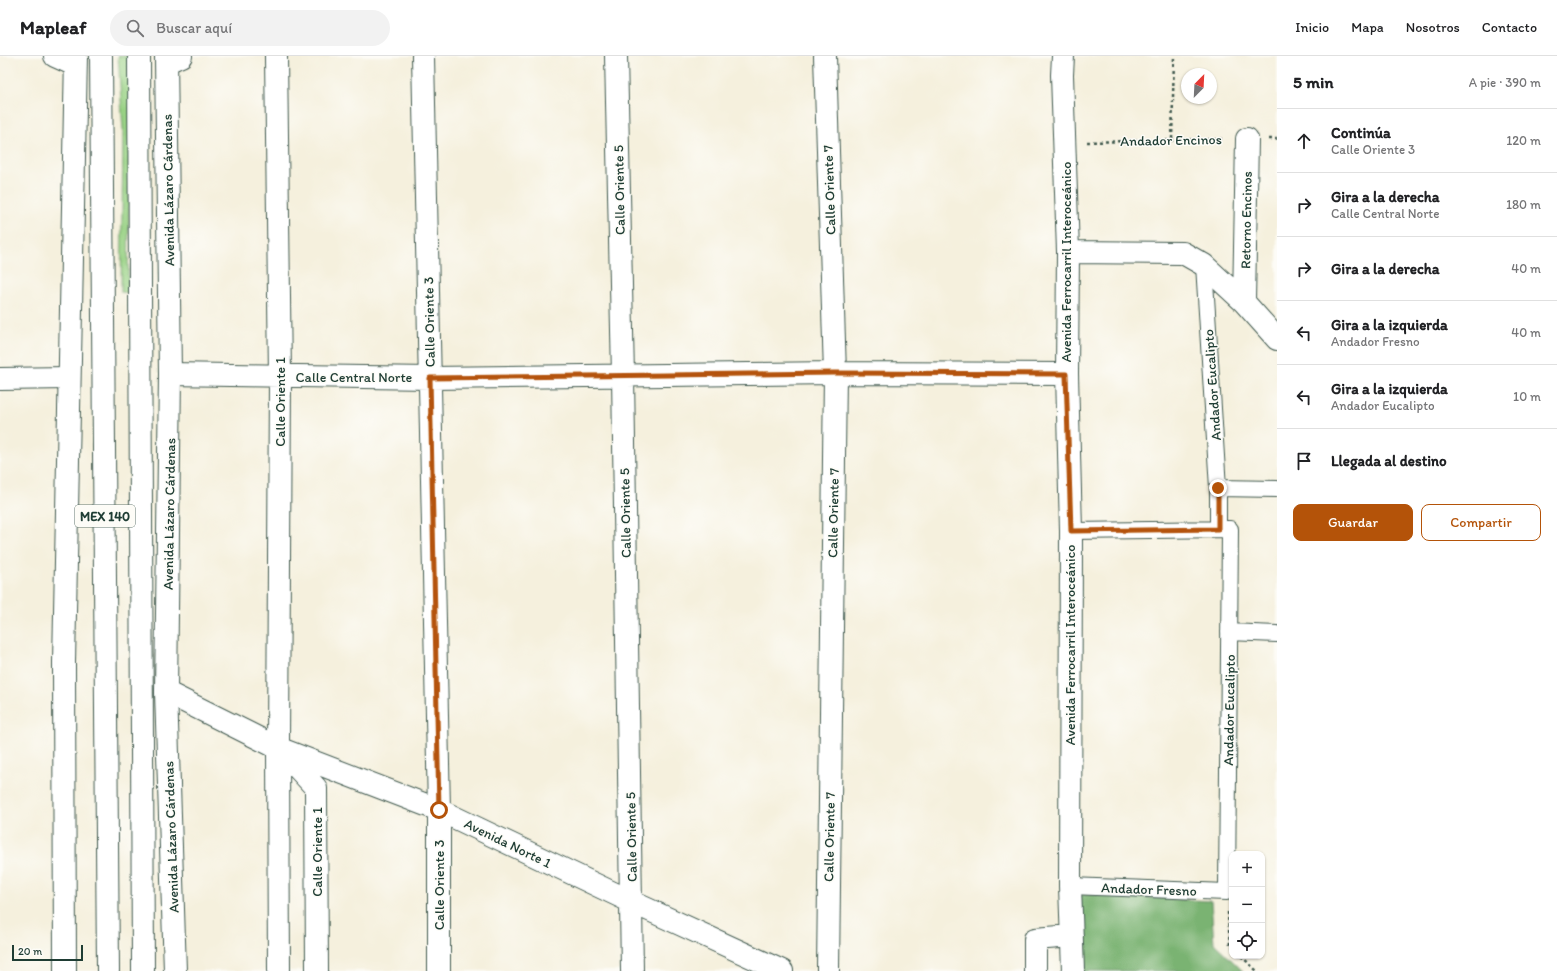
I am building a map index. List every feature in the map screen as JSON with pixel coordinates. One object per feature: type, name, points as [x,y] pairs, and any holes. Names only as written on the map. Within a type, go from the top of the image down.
[{"type":"main road","points":[[55,56],[75,61],[64,663],[65,971]]},
{"type":"main road","name":"Calle Oriente 1","points":[[276,56],[280,377],[278,748],[279,971]]},
{"type":"main road","name":"Calle Oriente 3","points":[[423,56],[439,810],[439,971]]},
{"type":"main road","name":"Calle Oriente 5","points":[[616,56],[623,376],[632,971]]},
{"type":"main road","name":"Calle Oriente 7","points":[[825,56],[835,373],[828,971]]},
{"type":"main road","name":"Avenida Ferrocarril Interoceánico","points":[[1063,56],[1062,75],[1068,252],[1066,374],[1071,531],[1070,886],[1073,971]]},
{"type":"main road","name":"Avenida Lázaro Cárdenas","points":[[171,58],[170,374],[166,692],[175,971]]},
{"type":"main road","name":"MEX 140","points":[[101,59],[108,971]]},
{"type":"main road","name":"Avenida Lázaro Cárdenas","points":[[139,60],[143,971]]},
{"type":"main road","name":"Retorno Encinos","points":[[1244,302],[1247,139]]},
{"type":"main road","points":[[1068,252],[1182,253],[1204,265],[1244,302],[1277,339]]},
{"type":"main road","name":"Calle Central Norte","points":[[170,374],[280,377],[430,378],[835,373],[1066,374]]},
{"type":"main road","points":[[0,379],[69,378]]},
{"type":"main road","name":"Avenida Norte 1","points":[[166,692],[278,748],[439,810],[632,902],[782,971]]},
{"type":"main road","name":"Calle Oriente 1","points":[[278,748],[316,788],[317,971]]},
{"type":"main road","points":[[1035,971],[1035,939],[1072,936]]},
{"type":"street","name":"Andador Eucalipto","points":[[1204,265],[1218,488],[1224,529],[1229,632],[1227,892]]},
{"type":"street","points":[[1218,488],[1277,489]]},
{"type":"street","points":[[1071,531],[1224,529]]},
{"type":"street","points":[[1229,632],[1277,634]]},
{"type":"street","name":"Andador Fresno","points":[[1070,886],[1227,892]]},
{"type":"path","points":[[1172,139],[1174,56]]},
{"type":"path","name":"Andador Encinos","points":[[1065,142],[1172,139],[1277,139]]},
{"type":"path","points":[[1227,892],[1229,928]]},
{"type":"path","points":[[1244,959],[1257,971]]},
{"type":"green space","points":[[118,56],[133,56],[130,130],[128,293],[121,292],[123,131]]},
{"type":"green space","points":[[1080,894],[1211,901],[1214,943],[1243,971],[1081,971]]},
{"type":"route","points":[[439,810],[430,378],[835,373],[1066,374],[1071,531],[1218,529],[1218,488]]}]
